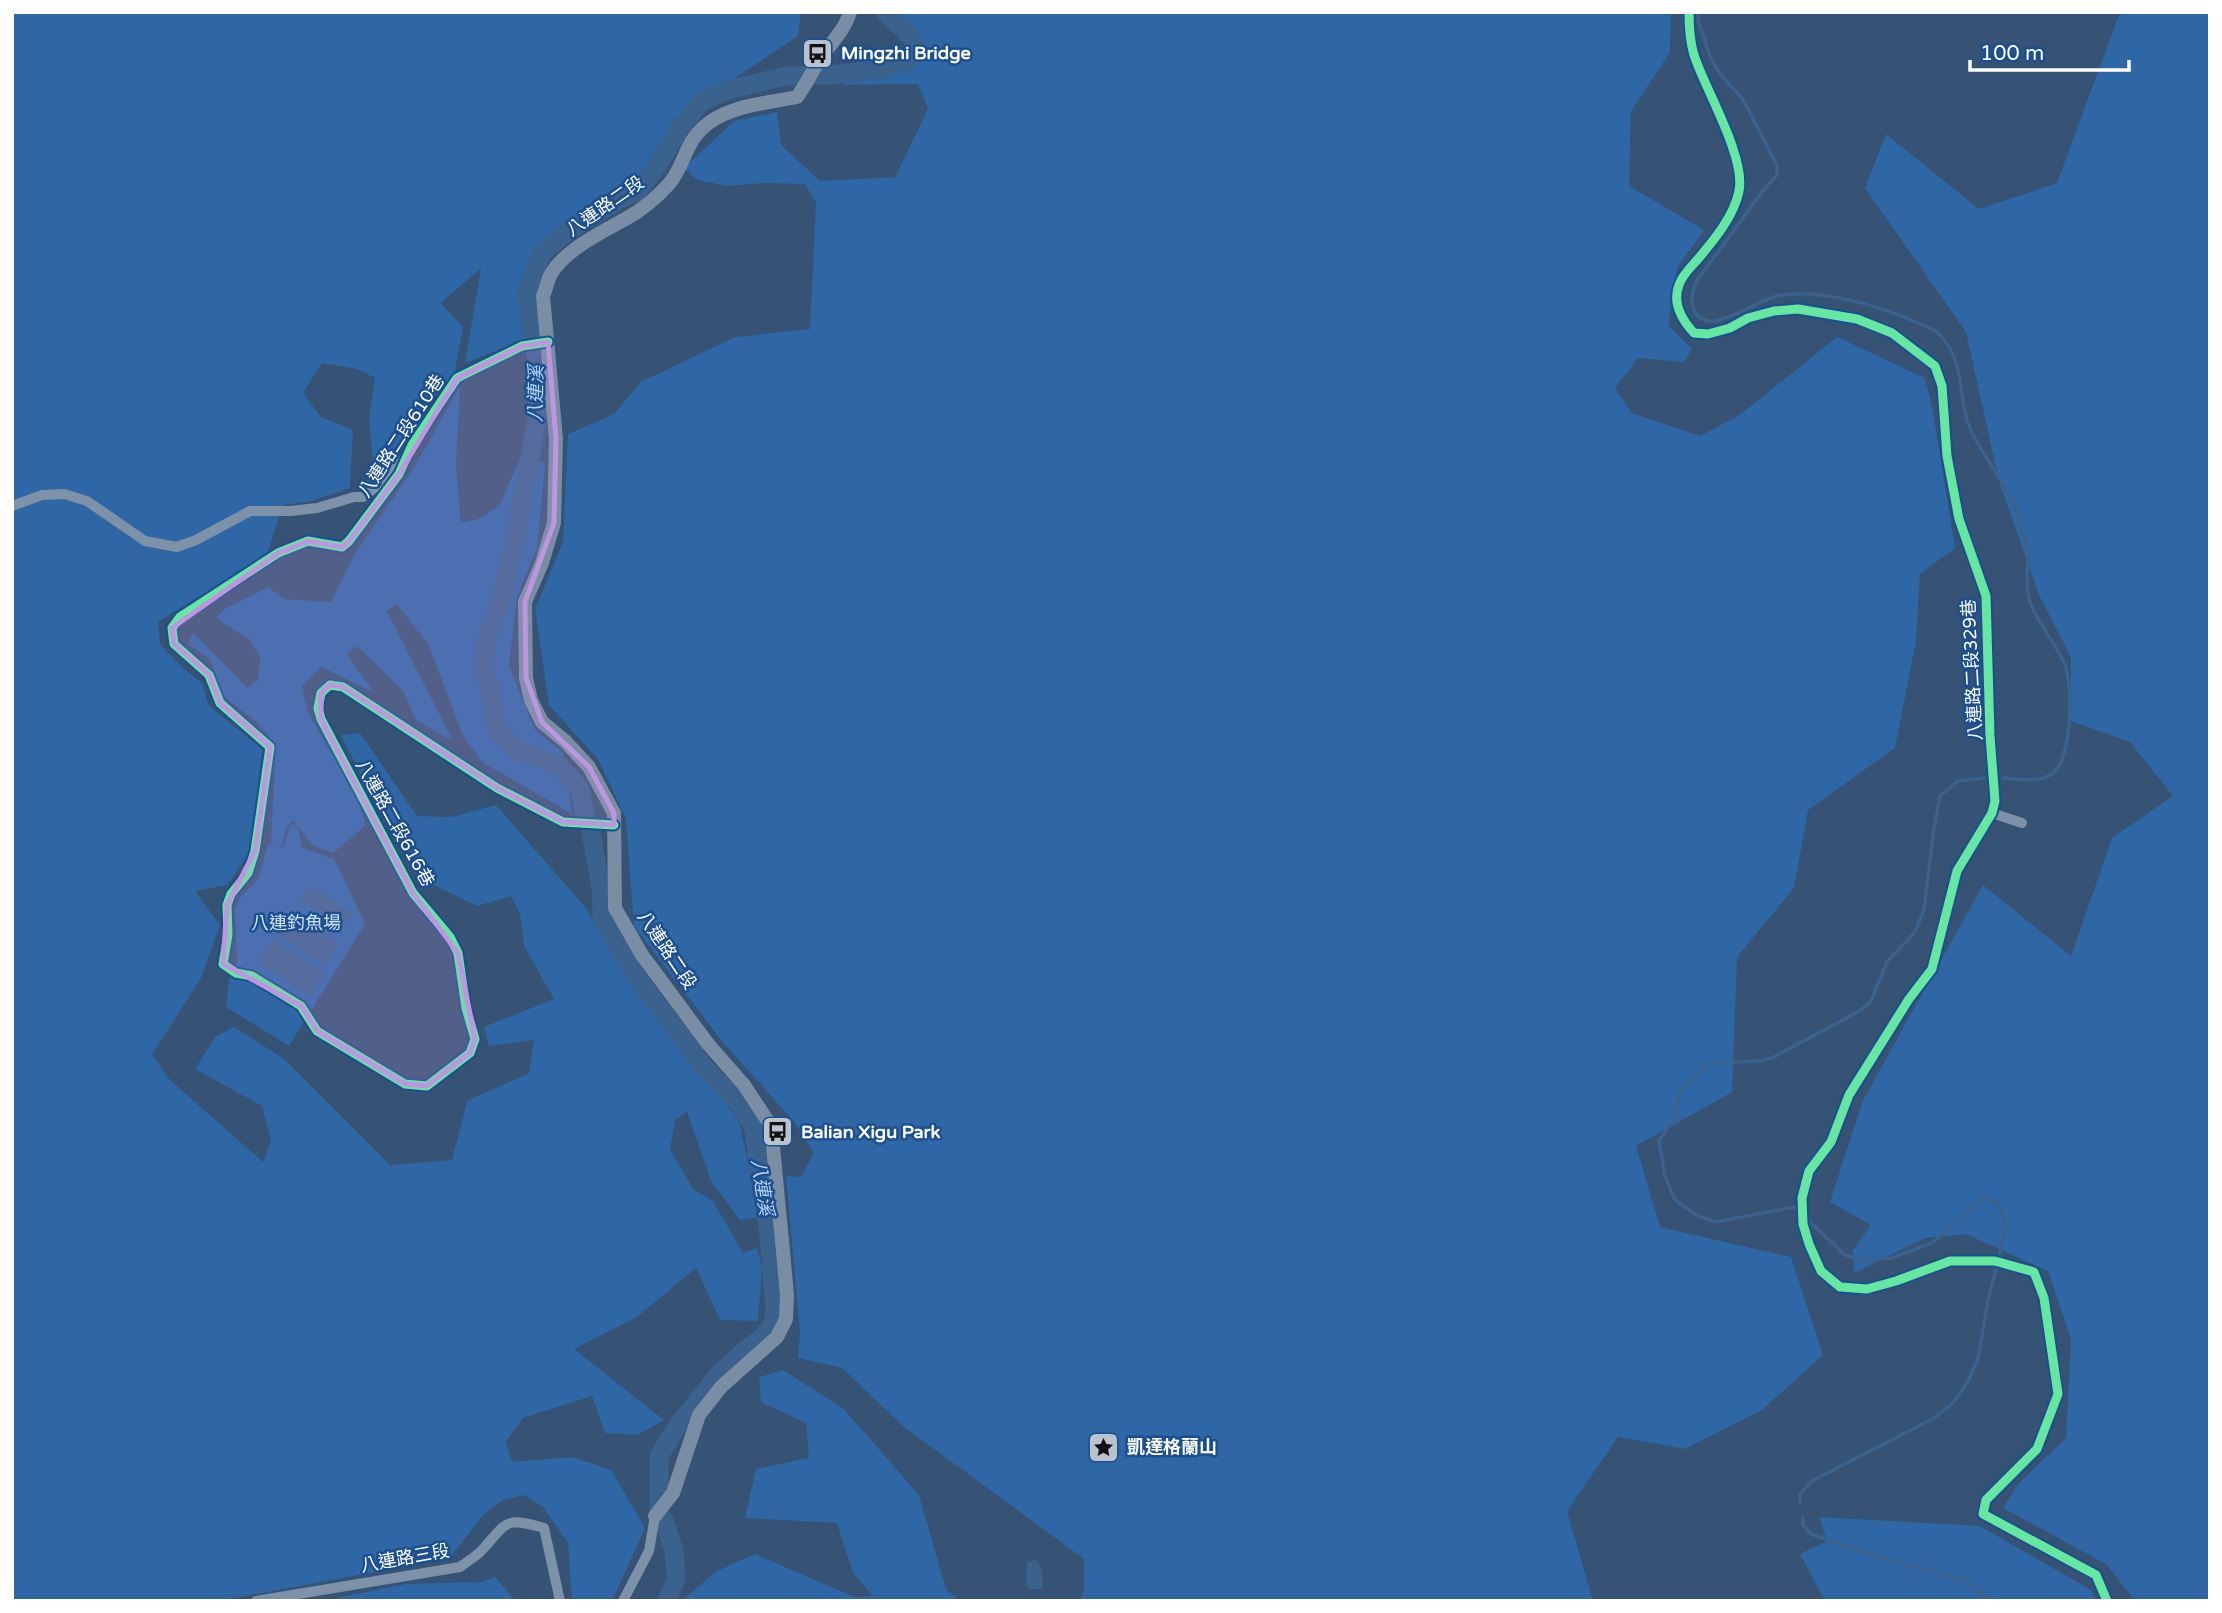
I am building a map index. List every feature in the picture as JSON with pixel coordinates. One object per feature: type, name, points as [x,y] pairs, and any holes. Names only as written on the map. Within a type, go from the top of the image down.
[{"type":"street","name":"八連路二段","points":[[623,1601],[649,1552],[655,1516],[673,1493],[699,1415],[721,1387],[777,1337],[786,1318],[787,1295],[771,1126],[744,1085],[708,1044],[642,955],[615,908],[614,813],[589,767],[566,742],[542,722],[531,700],[526,678],[525,602],[542,563],[554,523],[556,439],[545,342],[544,296],[550,275],[562,260],[596,234],[629,217],[670,183],[687,147],[709,122],[733,110],[797,97],[847,21],[850,12]]},
{"type":"street","name":"八連路二段329巷","points":[[1689,12],[1694,53],[1730,139],[1740,175],[1740,190],[1733,209],[1712,242],[1678,285],[1677,304],[1682,319],[1694,333],[1708,334],[1773,311],[1798,309],[1857,319],[1892,334],[1935,366],[1942,386],[1947,456],[1959,519],[1986,596],[1995,801],[1992,813],[1957,870],[1932,969],[1909,999],[1849,1095],[1831,1142],[1809,1171],[1802,1198],[1803,1224],[1808,1244],[1821,1271],[1840,1287],[1867,1289],[1950,1261],[2000,1262],[2034,1272],[2043,1298],[2058,1394],[2037,1448],[1986,1500],[1983,1514],[2096,1575],[2107,1601]]},
{"type":"street","name":"八連路二段610巷","points":[[236,973],[223,964],[228,935],[227,905],[231,894],[248,873],[255,851],[270,747],[220,704],[209,675],[174,644],[172,628],[180,617],[278,553],[308,541],[342,547],[400,474],[412,445],[457,378],[522,345],[545,342]]},
{"type":"street","name":"八連路二段610巷","points":[[12,506],[42,495],[64,494],[87,501],[145,541],[177,547],[196,540],[250,511],[317,508],[363,497],[383,481],[411,449]]},
{"type":"street","name":"八連路二段616巷","points":[[236,973],[252,976],[301,1006],[317,1031],[405,1084],[428,1086],[470,1054],[475,1039],[466,1008],[458,953],[450,937],[413,893],[321,719],[318,708],[321,693],[330,685],[343,687],[497,788],[563,822],[614,825]]},
{"type":"street","points":[[1992,813],[2022,823]]},
{"type":"street","name":"八連路三段","points":[[256,1601],[460,1567],[481,1552],[504,1524],[520,1521],[544,1528],[560,1601]]},
{"type":"highlighted area","points":[[548,342],[556,439],[554,523],[525,602],[526,678],[542,722],[589,767],[614,813],[614,825],[563,822],[497,788],[343,687],[330,685],[321,693],[321,719],[413,893],[458,953],[475,1039],[470,1053],[427,1086],[405,1084],[317,1031],[301,1006],[223,964],[227,905],[255,851],[270,747],[220,703],[209,675],[174,644],[172,628],[278,553],[308,541],[342,547],[399,474],[457,378],[522,346]]},
{"type":"green space","points":[[12,12],[801,12],[798,36],[675,118],[641,175],[554,237],[518,290],[524,340],[465,363],[481,268],[441,303],[463,327],[454,376],[439,390],[366,486],[373,461],[369,418],[375,378],[357,369],[322,363],[303,393],[321,417],[353,430],[350,488],[312,501],[283,505],[267,554],[158,622],[160,644],[202,683],[209,706],[262,749],[251,850],[227,885],[195,891],[220,925],[201,978],[152,1055],[170,1080],[263,1162],[271,1140],[262,1106],[195,1069],[215,1037],[234,1027],[284,1059],[390,1165],[452,1160],[467,1101],[529,1073],[534,1040],[489,1046],[484,1027],[554,999],[524,946],[520,914],[511,896],[477,906],[417,877],[341,735],[360,733],[417,816],[452,817],[496,805],[586,908],[631,978],[739,1121],[760,1217],[740,1220],[711,1181],[687,1112],[675,1120],[670,1149],[693,1189],[713,1201],[743,1253],[757,1248],[762,1267],[758,1321],[720,1320],[696,1268],[637,1317],[574,1349],[664,1420],[637,1435],[605,1433],[592,1396],[523,1418],[506,1441],[512,1462],[573,1457],[611,1470],[645,1528],[612,1601],[572,1601],[568,1543],[543,1507],[525,1495],[503,1500],[483,1515],[450,1558],[219,1601],[12,1601]]},
{"type":"green space","points":[[883,12],[1671,12],[1670,52],[1631,111],[1629,186],[1704,230],[1677,268],[1668,325],[1692,349],[1684,362],[1638,358],[1615,388],[1632,413],[1700,436],[1740,415],[1837,337],[1925,378],[1955,548],[1920,574],[1916,641],[1895,748],[1808,810],[1794,888],[1737,957],[1732,1092],[1636,1146],[1660,1227],[1791,1257],[1823,1355],[1762,1410],[1685,1449],[1618,1437],[1567,1511],[1593,1601],[1080,1601],[1084,1590],[1084,1559],[904,1427],[842,1368],[798,1358],[800,1332],[786,1176],[801,1177],[814,1153],[795,1123],[721,1040],[634,926],[626,819],[598,759],[549,705],[535,609],[563,542],[568,434],[614,414],[641,382],[735,337],[810,329],[816,203],[805,184],[728,186],[697,180],[684,168],[734,121],[777,112],[781,145],[820,181],[895,177],[928,109],[918,84],[843,85],[844,80],[910,69],[921,57],[910,37]]},
{"type":"green space","points":[[2120,12],[2210,12],[2210,1601],[2135,1601],[2106,1564],[2003,1508],[2018,1484],[2066,1438],[2071,1339],[2048,1271],[1966,1234],[1925,1238],[1854,1273],[1853,1250],[1871,1225],[1830,1202],[1863,1100],[1983,885],[2071,956],[2112,838],[2173,796],[2130,742],[2071,721],[2071,658],[2039,595],[1999,481],[1966,332],[1865,188],[1886,134],[1979,209],[2057,183]]},
{"type":"green space","name":"八連釣魚場","points":[[460,386],[456,467],[461,523],[478,519],[499,506],[520,459],[545,463],[537,548],[517,597],[509,666],[535,730],[563,753],[572,814],[482,762],[463,736],[429,646],[397,604],[387,611],[453,741],[416,720],[403,691],[357,646],[347,654],[374,693],[322,667],[302,686],[307,711],[355,794],[366,825],[333,853],[312,845],[293,820],[286,828],[282,846],[275,846],[283,848],[293,823],[298,829],[302,848],[334,859],[365,924],[289,1046],[226,1007],[229,980],[237,961],[235,910],[241,896],[258,879],[268,844],[271,844],[276,744],[255,721],[224,696],[210,659],[188,644],[193,632],[247,688],[258,680],[260,657],[250,640],[216,618],[224,609],[268,587],[284,599],[331,602],[354,555],[415,466]]},
{"type":"green space","points":[[783,1370],[844,1409],[919,1495],[946,1589],[960,1601],[682,1601],[715,1572],[755,1554],[855,1597],[873,1596],[853,1573],[837,1523],[745,1518],[756,1469],[809,1458],[806,1423],[761,1402],[759,1377]]},
{"type":"green space","points":[[1819,1517],[1980,1526],[2091,1590],[2096,1601],[1825,1601],[1800,1554],[1827,1541]]},
{"type":"green space","points":[[495,1577],[516,1601],[321,1601],[406,1584],[482,1582]]},
{"type":"shaded area","points":[[311,885],[353,913],[343,928],[301,900]]},
{"type":"shaded area","points":[[289,912],[339,943],[326,965],[275,934]]},
{"type":"shaded area","points":[[273,939],[325,973],[310,996],[258,962]]},
{"type":"shaded area","points":[[1036,1560],[1042,1570],[1042,1589],[1030,1589],[1026,1585],[1027,1562]]},
{"type":"waterway","name":"八連溪","points":[[585,817],[580,789],[560,766],[517,750],[497,731],[483,662],[515,542],[537,418],[538,366],[526,294],[542,253],[567,232],[638,191],[656,168],[680,128],[701,102],[728,90],[786,76],[833,75],[882,69],[907,61],[913,54],[914,40],[885,12]]},
{"type":"waterway","points":[[1699,12],[1698,20],[1711,59],[1721,75],[1742,98],[1777,165],[1777,175],[1696,282],[1692,299],[1694,310],[1702,319],[1714,321],[1777,296],[1829,296],[1866,304],[1916,322],[1937,332],[1948,345],[1957,366],[1968,423],[2015,506],[2027,545],[2028,597],[2061,657],[2068,676],[2069,724],[2067,741],[2058,768],[2039,779],[2003,778]]},
{"type":"waterway","points":[[1799,1211],[1794,1207],[1716,1222],[1698,1216],[1675,1200],[1665,1176],[1659,1141],[1676,1115],[1679,1093],[1710,1063],[1759,1061],[1774,1057],[1861,1010],[1871,1001],[1887,962],[1915,932],[1924,910],[1940,796],[1958,781],[1984,778]]},
{"type":"waterway","name":"八連溪","points":[[591,833],[601,887],[602,919],[636,976],[703,1066],[738,1102],[754,1128],[768,1224],[775,1308],[773,1323],[763,1337],[719,1374],[676,1428],[659,1456],[659,1507]]},
{"type":"waterway","points":[[1800,1502],[1800,1494],[1812,1481],[1934,1418],[1953,1403],[1969,1380],[1978,1358],[1988,1301],[2005,1232],[2004,1214],[1996,1202],[1984,1198],[1932,1243],[1891,1258],[1865,1261],[1845,1255],[1805,1217]]},
{"type":"waterway","points":[[1803,1518],[1803,1525],[1811,1534],[1859,1551],[1966,1581],[1993,1601]]},
{"type":"waterway","name":"八連溪","points":[[664,1520],[674,1551],[676,1579],[667,1601]]},
{"type":"cycle path","points":[[1689,12],[1694,55],[1731,142],[1740,177],[1739,191],[1728,218],[1717,236],[1680,281],[1677,298],[1682,317],[1694,333],[1708,334],[1774,311],[1798,309],[1857,319],[1892,333],[1935,366],[1942,386],[1947,456],[1959,519],[1986,596],[1990,736],[1995,801],[1992,813],[1957,871],[1932,969],[1909,999],[1849,1095],[1831,1142],[1809,1171],[1802,1198],[1803,1224],[1821,1271],[1840,1287],[1867,1289],[1950,1261],[1995,1261],[2034,1272],[2044,1298],[2058,1394],[2037,1449],[1986,1500],[1983,1514],[2096,1575],[2107,1601]]},
{"type":"cycle path","points":[[548,342],[522,346],[457,378],[412,445],[399,474],[342,547],[308,541],[278,553],[180,617],[172,628],[174,644],[209,675],[220,703],[270,747],[255,851],[248,873],[231,894],[227,905],[228,935],[223,964],[236,973],[252,976],[301,1006],[317,1031],[405,1084],[427,1086],[470,1053],[475,1039],[466,1008],[458,953],[450,937],[413,893],[321,719],[318,708],[321,693],[330,685],[343,687],[497,788],[563,822],[614,825]]},
{"type":"place","name":"Mingzhi Bridge","points":[[818,53]]},
{"type":"place","name":"Balian Xigu Park","points":[[778,1132]]},
{"type":"place","name":"凱達格蘭山","points":[[1104,1447]]}]
